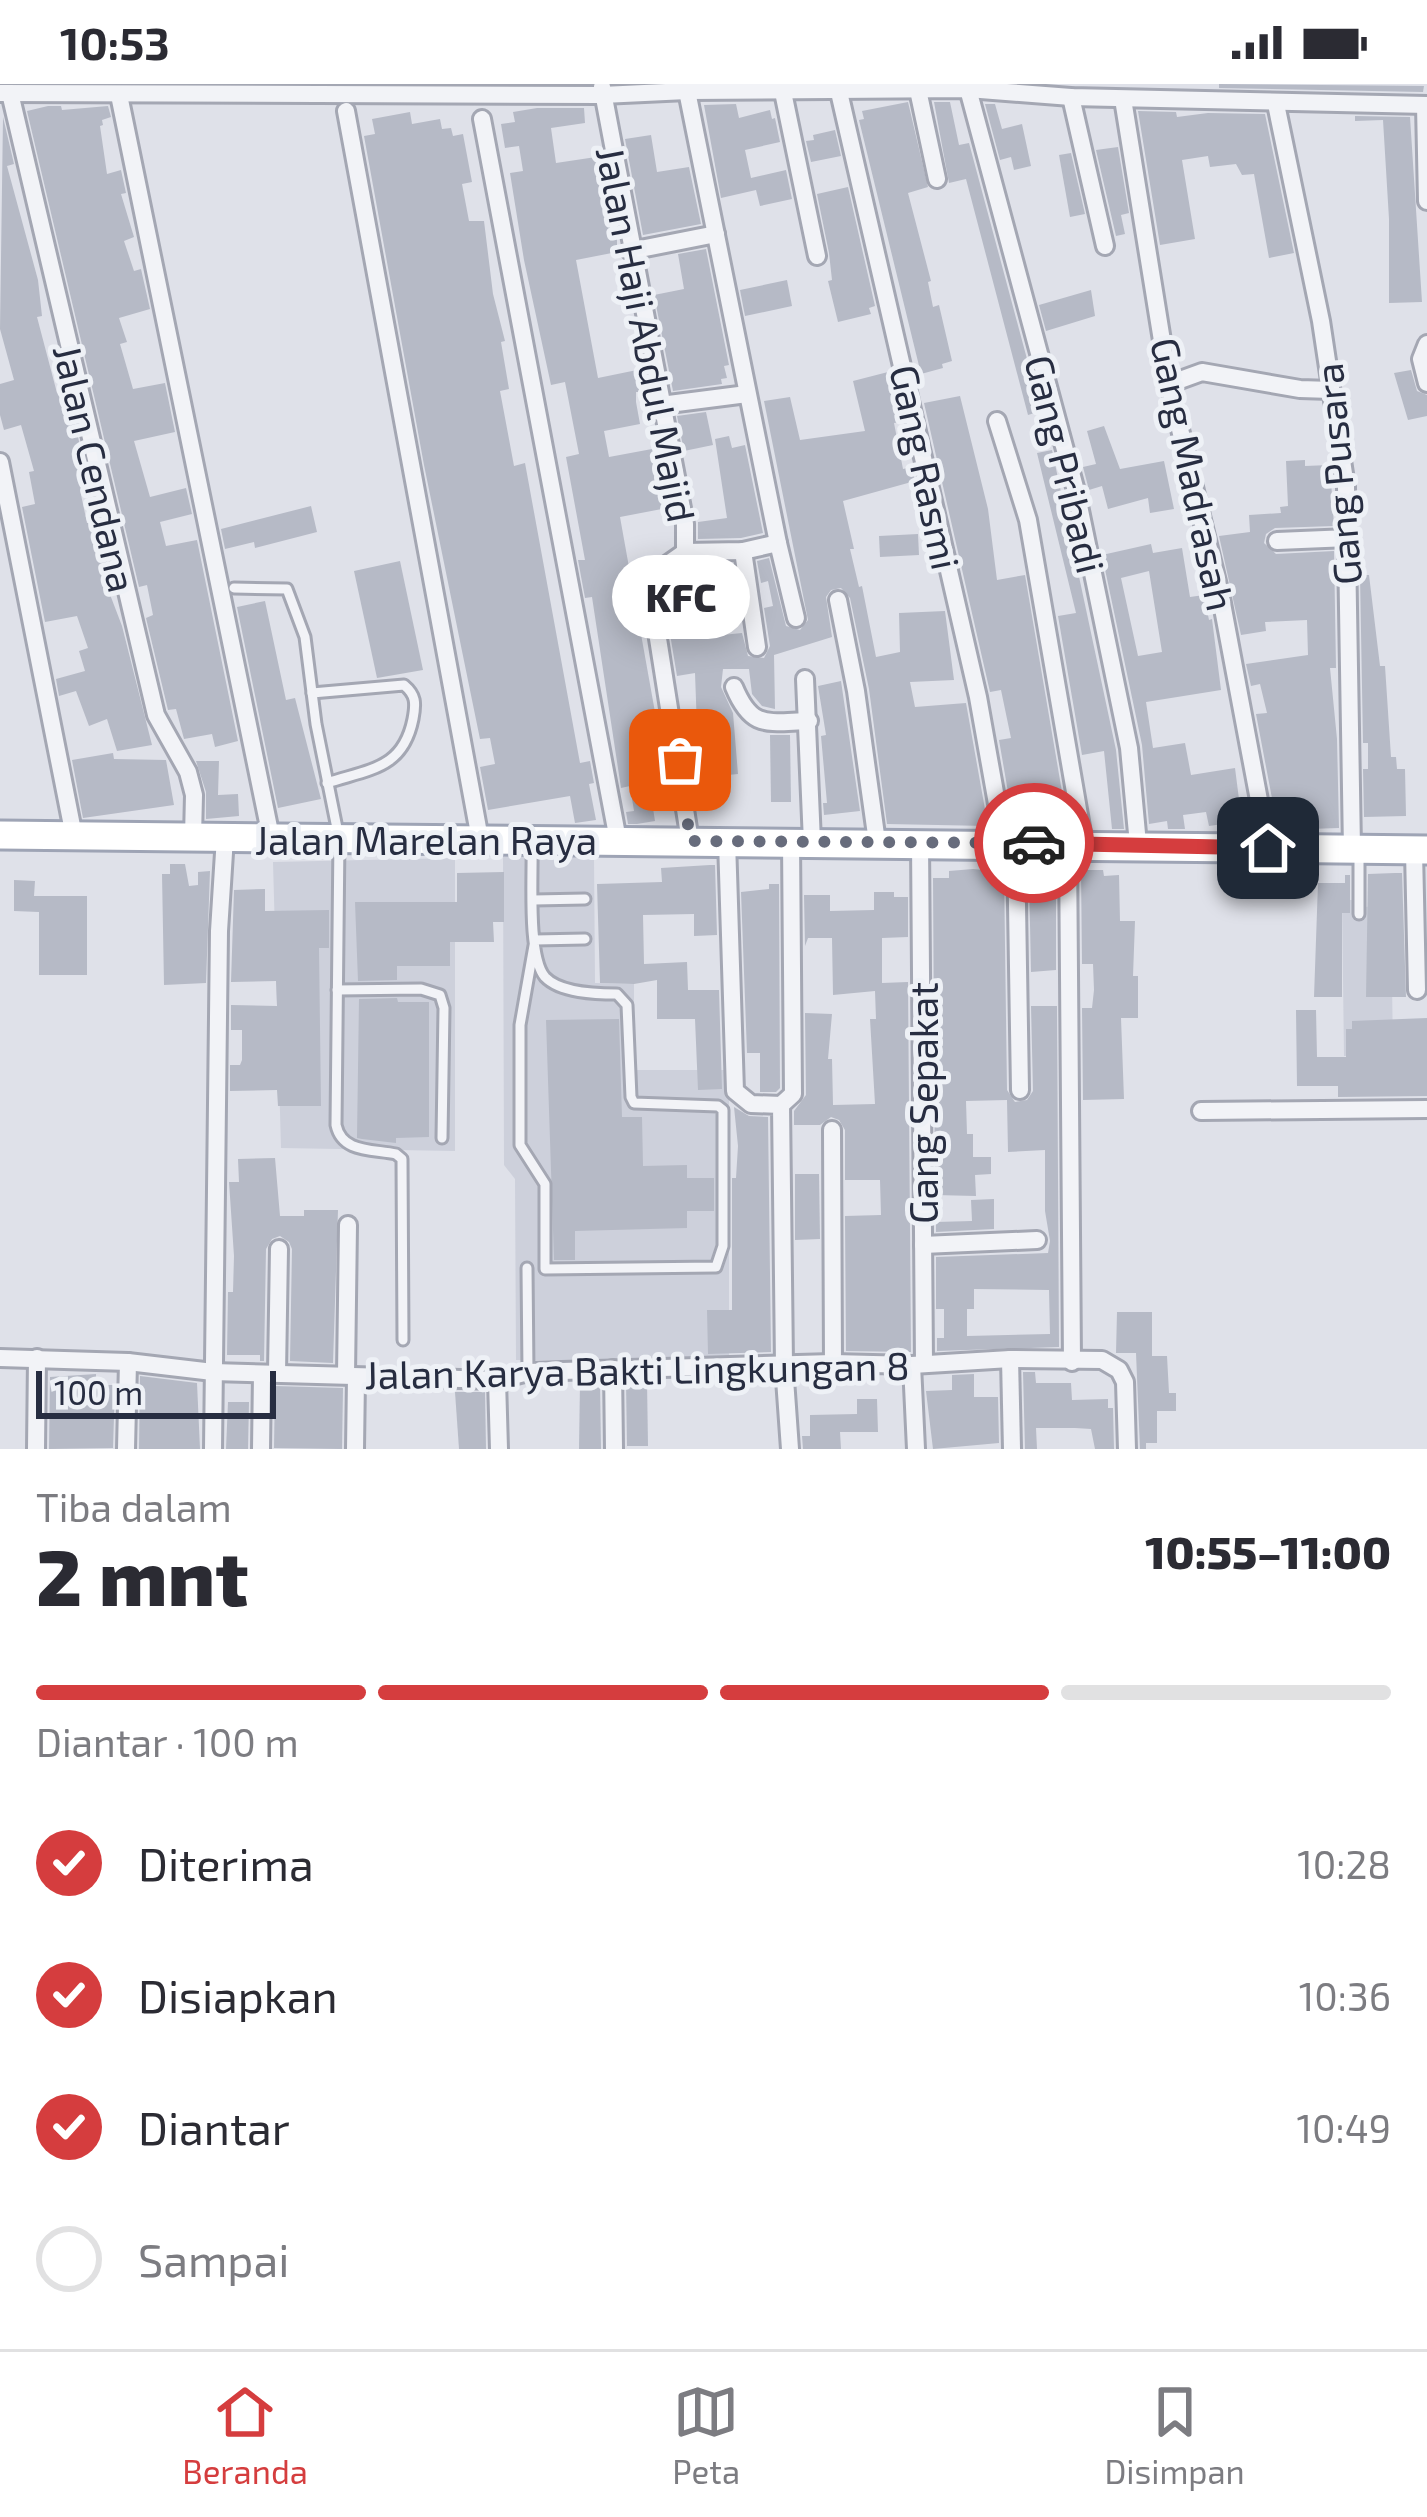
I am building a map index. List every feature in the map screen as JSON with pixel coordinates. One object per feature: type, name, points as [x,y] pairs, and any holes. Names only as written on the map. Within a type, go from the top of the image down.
[{"type":"main road","name":"Jalan Marelan Raya","points":[[0,836],[1421,850]]},
{"type":"street","points":[[1358,105],[1359,84]]},
{"type":"street","points":[[5,92],[93,89],[119,95],[235,88],[839,92],[999,87],[1071,97],[1097,91],[1123,99],[1426,105],[1427,201]]},
{"type":"street","points":[[694,88],[716,234],[796,619]]},
{"type":"street","name":"Gang Pribadi","points":[[968,89],[1076,491],[1130,748],[1138,844]]},
{"type":"street","name":"Jalan Haji Abdul Majid","points":[[602,90],[685,524],[686,551],[655,573],[650,588],[690,841]]},
{"type":"street","points":[[918,90],[937,179]]},
{"type":"street","name":"Jalan Cendana","points":[[5,92],[139,650],[159,724],[184,764],[194,795],[193,837]]},
{"type":"street","points":[[784,92],[817,256]]},
{"type":"street","name":"Gang Rasmi","points":[[839,92],[1010,843],[1020,1090]]},
{"type":"street","points":[[119,95],[271,837]]},
{"type":"street","points":[[1071,97],[1105,246]]},
{"type":"street","name":"Gang Madrasah","points":[[1123,99],[1169,384],[1222,598],[1268,848]]},
{"type":"street","name":"Gang Pusara","points":[[1276,104],[1306,240],[1346,487],[1356,849]]},
{"type":"street","points":[[346,110],[480,839]]},
{"type":"street","points":[[482,119],[618,840]]},
{"type":"street","points":[[630,251],[716,234]]},
{"type":"street","points":[[1427,344],[1421,359],[1427,383]]},
{"type":"street","points":[[1169,384],[1202,372],[1331,391]]},
{"type":"street","points":[[662,405],[747,394]]},
{"type":"street","points":[[997,421],[1028,520],[1076,844],[1072,1362]]},
{"type":"street","points":[[0,462],[74,836]]},
{"type":"street","points":[[1277,541],[1349,538]]},
{"type":"street","points":[[686,551],[743,551],[778,543]]},
{"type":"street","points":[[743,551],[757,647]]},
{"type":"street","points":[[838,600],[877,842]]},
{"type":"street","points":[[728,841],[735,1091],[751,1105],[781,1105],[793,1094],[809,721],[805,679]]},
{"type":"street","points":[[734,686],[744,712],[758,721],[809,721]]},
{"type":"street","points":[[213,1449],[219,931],[225,837]]},
{"type":"street","name":"Gang Sepakat","points":[[916,1449],[923,1245],[920,842]]},
{"type":"street","points":[[1417,990],[1421,850]]},
{"type":"street","points":[[781,1105],[784,1365],[790,1449]]},
{"type":"street","points":[[1201,1111],[1427,1109]]},
{"type":"street","points":[[832,1130],[833,1363]]},
{"type":"street","points":[[348,1226],[355,1449]]},
{"type":"street","points":[[923,1245],[1036,1240]]},
{"type":"street","points":[[261,1449],[279,1249]]},
{"type":"street","name":"Jalan Karya Bakti Lingkungan 8","points":[[0,1358],[128,1362],[213,1372],[497,1379],[528,1372],[1102,1360],[1120,1370],[1125,1382],[1127,1449]]},
{"type":"street","points":[[36,1449],[37,1358]]},
{"type":"street","points":[[1010,1359],[1012,1449]]},
{"type":"street","points":[[126,1449],[128,1362]]},
{"type":"street","points":[[614,1370],[614,1449]]},
{"type":"street","points":[[497,1379],[499,1449]]},
{"type":"lane","points":[[234,588],[290,592],[305,637],[339,838],[339,1138],[346,1145],[396,1154],[404,1171],[403,1340]]},
{"type":"lane","points":[[312,692],[404,685],[416,704],[406,746],[396,758],[327,783]]},
{"type":"lane","points":[[535,840],[539,891],[534,900],[535,940],[542,972],[549,981],[570,989],[617,994],[627,1005],[634,1103],[723,1110],[723,1246],[716,1267],[545,1269],[544,1184],[520,1145],[520,1025],[535,940]]},
{"type":"lane","points":[[1356,849],[1359,914]]},
{"type":"lane","points":[[534,900],[585,899]]},
{"type":"lane","points":[[535,940],[585,939]]},
{"type":"lane","points":[[338,990],[422,989],[440,995],[444,1008],[442,1138]]},
{"type":"lane","points":[[526,1268],[528,1372]]},
{"type":"shaded area","points":[[503,857],[594,857],[595,983],[634,984],[634,1070],[729,1070],[729,1360],[516,1360],[515,1179],[504,1165]]},
{"type":"shaded area","points":[[455,858],[455,1151],[281,1148],[273,862]]},
{"type":"shaded area","points":[[1342,900],[1361,900],[1362,907],[1391,906],[1393,1055],[1344,1056]]},
{"type":"building","points":[[1219,84],[1424,86],[1423,92],[1219,88]]},
{"type":"building","points":[[908,102],[928,187],[908,193],[931,281],[933,307],[939,305],[952,361],[921,374],[859,120],[864,119],[862,111]]},
{"type":"building","points":[[934,102],[950,102],[959,145],[969,143],[1041,411],[1028,415],[966,179],[949,183]]},
{"type":"building","points":[[736,104],[739,118],[770,110],[775,118],[780,142],[745,150],[751,178],[786,170],[792,199],[760,206],[756,190],[721,198],[704,105]]},
{"type":"building","points":[[985,104],[995,104],[1002,129],[1022,124],[1031,166],[1014,170],[1011,157],[1000,160]]},
{"type":"building","points":[[48,106],[62,110],[108,106],[111,117],[100,126],[107,174],[121,170],[126,193],[121,194],[134,237],[124,241],[134,271],[141,269],[150,309],[119,318],[127,342],[120,344],[133,389],[165,383],[175,432],[134,441],[150,497],[186,488],[192,514],[160,522],[166,546],[197,540],[238,741],[215,747],[212,734],[184,739],[176,709],[168,710],[146,618],[153,615],[147,585],[139,587],[27,111]]},
{"type":"building","points":[[584,108],[585,123],[551,128],[556,163],[596,157],[596,162],[603,161],[617,252],[576,260],[598,378],[637,370],[641,392],[636,392],[640,424],[604,431],[609,457],[652,449],[667,508],[620,517],[667,779],[649,783],[655,821],[637,824],[628,824],[626,812],[634,811],[630,786],[621,788],[592,597],[585,598],[578,560],[585,560],[566,457],[579,454],[565,382],[551,385],[524,260],[510,173],[523,171],[519,146],[505,148],[501,124],[515,122],[513,112]]},
{"type":"building","points":[[1138,111],[1176,112],[1177,117],[1265,114],[1294,253],[1269,258],[1254,174],[1242,175],[1236,164],[1210,167],[1208,156],[1182,160],[1195,239],[1160,245]]},
{"type":"building","points":[[410,112],[412,124],[440,119],[442,129],[451,128],[453,136],[463,134],[472,182],[462,184],[469,221],[484,221],[493,294],[505,341],[501,342],[509,389],[500,391],[514,466],[525,463],[580,763],[590,761],[596,820],[575,823],[570,796],[488,810],[480,767],[495,764],[490,738],[480,739],[364,136],[375,134],[372,119]]},
{"type":"building","points":[[1355,116],[1410,117],[1422,302],[1389,303],[1383,120],[1355,121]]},
{"type":"building","points":[[3,117],[14,164],[7,166],[38,280],[42,316],[37,317],[57,393],[61,392],[64,405],[70,403],[90,488],[80,490],[87,523],[91,523],[96,546],[103,544],[112,582],[106,584],[122,626],[152,745],[117,751],[107,719],[89,726],[76,691],[59,696],[56,679],[85,671],[79,651],[88,648],[77,616],[45,622],[22,507],[35,504],[29,472],[34,471],[21,425],[4,430],[0,415],[0,384],[14,380],[0,329]]},
{"type":"building","points":[[835,130],[841,156],[811,162],[806,141]]},
{"type":"building","points":[[651,135],[657,172],[689,167],[701,224],[643,235],[625,139]]},
{"type":"building","points":[[1118,147],[1129,213],[1121,215],[1125,234],[1116,236],[1096,150]]},
{"type":"building","points":[[1071,153],[1085,214],[1070,217],[1059,155]]},
{"type":"building","points":[[848,187],[875,306],[869,308],[871,314],[838,322],[817,194]]},
{"type":"building","points":[[706,249],[729,365],[724,366],[727,378],[721,379],[722,384],[673,391],[654,295],[684,289],[678,254]]},
{"type":"building","points":[[787,280],[792,306],[745,316],[740,290]]},
{"type":"building","points":[[1091,290],[1095,316],[1046,331],[1039,305]]},
{"type":"building","points":[[1411,370],[1417,391],[1427,395],[1427,416],[1408,420],[1394,373]]},
{"type":"building","points":[[888,372],[900,415],[900,422],[894,423],[903,469],[912,467],[915,481],[843,501],[854,549],[850,549],[876,657],[900,652],[899,613],[945,611],[954,680],[910,682],[915,707],[966,703],[988,826],[887,824],[869,689],[850,598],[841,588],[826,597],[832,637],[774,655],[775,709],[762,706],[752,694],[749,669],[723,669],[721,687],[733,713],[738,774],[728,775],[728,781],[699,783],[695,673],[677,676],[668,622],[708,615],[712,636],[742,633],[748,656],[764,658],[770,646],[764,608],[773,606],[768,581],[761,583],[757,561],[769,558],[786,626],[800,630],[808,620],[764,401],[790,397],[800,440],[865,431],[853,381]]},
{"type":"building","points":[[960,396],[988,509],[997,580],[1025,575],[1068,827],[1054,828],[1051,808],[1012,815],[999,740],[1011,738],[1001,690],[990,692],[924,403]]},
{"type":"building","points":[[706,412],[713,445],[684,451],[677,416]]},
{"type":"building","points":[[1104,426],[1120,469],[1164,461],[1174,509],[1150,513],[1148,498],[1108,509],[1102,486],[1089,490],[1083,467],[1096,464],[1087,431]]},
{"type":"building","points":[[729,436],[732,448],[745,445],[763,533],[698,539],[698,522],[727,518],[715,439]]},
{"type":"building","points":[[1052,450],[1116,750],[1124,829],[1112,829],[1104,751],[1082,755],[1058,616],[1076,613],[1037,453]]},
{"type":"building","points":[[1305,460],[1305,466],[1330,465],[1334,526],[1275,528],[1266,534],[1264,543],[1276,554],[1334,551],[1336,668],[1330,668],[1339,828],[1278,830],[1256,714],[1267,713],[1260,684],[1251,686],[1246,664],[1308,655],[1307,620],[1265,622],[1266,631],[1241,635],[1219,536],[1250,532],[1249,515],[1281,513],[1280,507],[1288,506],[1286,461]]},
{"type":"building","points":[[311,506],[317,532],[255,548],[254,542],[225,549],[221,529]]},
{"type":"building","points":[[918,534],[919,555],[880,557],[879,536]]},
{"type":"building","points":[[1151,544],[1153,553],[1182,548],[1190,597],[1204,595],[1212,619],[1221,690],[1146,702],[1153,748],[1185,743],[1191,775],[1235,768],[1240,807],[1220,810],[1223,824],[1209,826],[1206,812],[1183,815],[1185,829],[1168,829],[1167,821],[1149,824],[1142,745],[1102,555]],"holes":[[[1149,571],[1162,652],[1138,656],[1121,578]]]},
{"type":"building","points":[[400,561],[423,670],[377,678],[354,571]]},
{"type":"building","points":[[1360,575],[1369,575],[1380,666],[1385,666],[1391,757],[1396,757],[1397,769],[1405,769],[1406,816],[1364,817],[1368,743],[1363,743]]},
{"type":"building","points":[[265,601],[286,700],[295,698],[321,799],[278,808],[237,607]]},
{"type":"building","points":[[841,681],[860,811],[824,815],[821,736],[826,735],[818,686]]},
{"type":"building","points":[[770,735],[790,735],[791,802],[771,802]]},
{"type":"building","points":[[113,753],[114,759],[166,760],[174,805],[83,818],[72,760]]},
{"type":"building","points":[[196,761],[219,761],[218,795],[238,794],[239,816],[206,819],[206,792]]},
{"type":"building","points":[[170,864],[185,864],[189,886],[198,885],[198,872],[210,871],[206,983],[164,985],[162,874],[170,874]]},
{"type":"building","points":[[715,865],[717,935],[694,936],[694,914],[643,915],[644,964],[687,962],[688,990],[719,990],[722,1089],[698,1090],[695,1019],[657,1019],[657,980],[600,983],[597,884],[662,882],[661,868]]},
{"type":"building","points":[[1081,870],[1119,875],[1120,921],[1135,921],[1133,976],[1138,976],[1138,1018],[1121,1018],[1124,1099],[1083,1100],[1082,1008],[1092,1008],[1094,990],[1093,964],[1082,964]]},
{"type":"building","points":[[949,871],[1004,872],[1007,1090],[1015,1102],[1027,1100],[1033,1091],[1031,1006],[1057,1006],[1059,1347],[937,1351],[937,1338],[944,1338],[944,1309],[936,1309],[936,1257],[1048,1253],[1050,1241],[1045,1150],[1008,1152],[1007,1100],[966,1101],[973,1157],[991,1157],[991,1174],[975,1175],[976,1196],[935,1195],[933,878],[949,878]],"holes":[[[974,1289],[1049,1290],[1050,1334],[967,1336],[967,1309],[974,1309]]]},
{"type":"building","points":[[504,872],[504,922],[493,922],[494,942],[450,942],[450,966],[397,966],[397,980],[358,981],[355,902],[457,902],[457,873]]},
{"type":"building","points":[[1402,873],[1406,997],[1366,997],[1368,874]]},
{"type":"building","points":[[1345,875],[1350,875],[1350,913],[1342,913],[1342,997],[1314,997],[1318,883],[1345,883]]},
{"type":"building","points":[[1029,877],[1056,880],[1056,970],[1031,972]]},
{"type":"building","points":[[14,880],[35,881],[34,896],[87,896],[87,975],[39,975],[39,912],[14,911]]},
{"type":"building","points":[[769,884],[779,884],[780,1088],[760,1092],[760,1053],[747,1053],[741,892],[769,889]]},
{"type":"building","points":[[265,889],[265,911],[329,910],[329,948],[319,948],[321,1106],[278,1106],[277,1090],[230,1091],[230,1065],[240,1065],[242,1060],[242,1030],[231,1030],[231,1005],[277,1006],[276,981],[231,982],[234,890]]},
{"type":"building","points":[[874,892],[908,897],[908,937],[882,938],[882,983],[908,982],[911,1352],[846,1351],[845,1216],[881,1215],[880,1180],[845,1180],[845,1130],[839,1120],[831,1117],[820,1125],[794,1125],[794,1111],[806,1095],[805,1013],[832,1014],[828,1059],[832,1059],[833,1105],[875,1104],[870,1019],[876,1019],[875,991],[833,995],[832,938],[808,938],[805,946],[804,895],[830,895],[830,911],[874,910]]},
{"type":"building","points":[[397,998],[398,1002],[429,1002],[429,1137],[396,1138],[396,1143],[357,1138],[359,999]]},
{"type":"building","points":[[1296,1010],[1316,1010],[1317,1057],[1346,1057],[1346,1029],[1352,1029],[1352,1021],[1427,1018],[1427,1096],[1338,1097],[1338,1086],[1297,1086]]},
{"type":"building","points":[[619,1019],[622,1117],[642,1117],[643,1166],[687,1165],[687,1178],[714,1178],[714,1211],[687,1211],[687,1228],[575,1231],[575,1260],[554,1260],[546,1020]]},
{"type":"building","points":[[734,1107],[749,1116],[768,1117],[771,1352],[708,1354],[707,1310],[732,1310],[732,1178],[736,1178],[738,1146]]},
{"type":"building","points":[[275,1158],[280,1216],[338,1210],[333,1363],[290,1361],[292,1249],[280,1236],[266,1249],[264,1361],[260,1355],[227,1355],[234,1256],[229,1182],[239,1182],[238,1159]]},
{"type":"building","points":[[795,1174],[819,1174],[820,1239],[795,1240]]},
{"type":"building","points":[[994,1199],[994,1229],[936,1232],[936,1222],[972,1221],[971,1200]]},
{"type":"building","points":[[1117,1312],[1152,1312],[1152,1356],[1167,1356],[1169,1393],[1176,1393],[1176,1411],[1157,1411],[1157,1443],[1146,1443],[1146,1449],[1140,1449],[1136,1353],[1116,1353]]},
{"type":"building","points":[[1023,1372],[1035,1372],[1036,1383],[1071,1383],[1072,1400],[1108,1399],[1108,1408],[1113,1408],[1114,1449],[1095,1449],[1091,1429],[1036,1428],[1037,1449],[1025,1449]]},
{"type":"building","points":[[96,1374],[96,1385],[115,1385],[113,1448],[49,1449],[50,1377]]},
{"type":"building","points":[[974,1374],[974,1397],[998,1397],[999,1443],[933,1449],[926,1391],[952,1390],[952,1375]]},
{"type":"building","points":[[140,1376],[197,1383],[200,1449],[139,1449]]},
{"type":"building","points":[[647,1381],[648,1446],[627,1446],[626,1382]]},
{"type":"building","points":[[580,1383],[600,1383],[601,1449],[579,1449]]},
{"type":"building","points":[[275,1386],[343,1388],[342,1449],[274,1448]]},
{"type":"building","points":[[455,1392],[485,1392],[486,1449],[459,1449]]},
{"type":"building","points":[[857,1399],[877,1399],[878,1432],[840,1432],[841,1449],[803,1449],[802,1436],[810,1436],[810,1415],[857,1414]]},
{"type":"building","points":[[228,1402],[249,1402],[248,1449],[226,1449]]},
{"type":"way so far","points":[[680,760],[690,841],[1034,843]]},
{"type":"place","name":"KFC","points":[[680,760]]},
{"type":"route","points":[[1034,843],[1268,848]]}]
